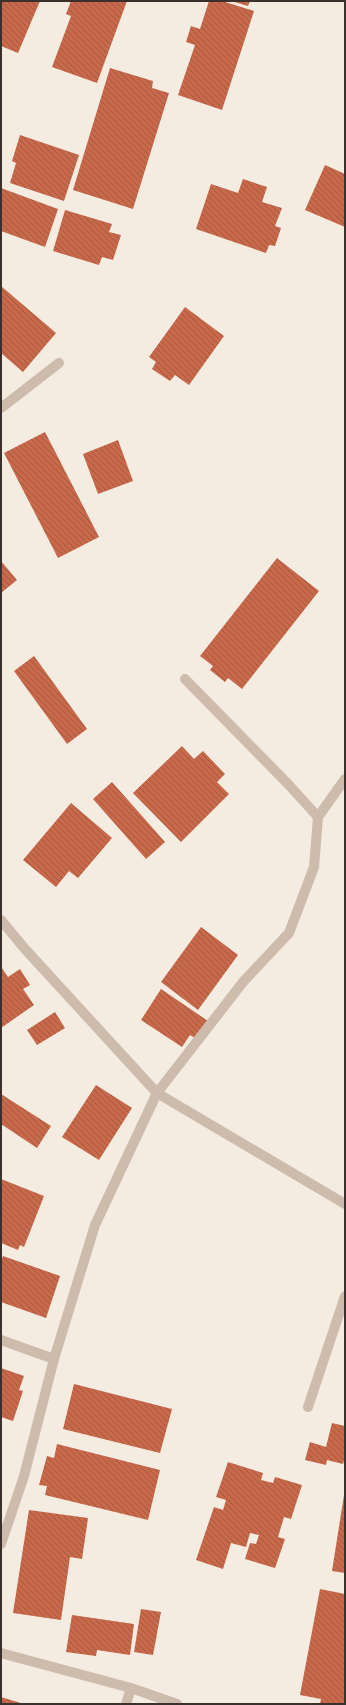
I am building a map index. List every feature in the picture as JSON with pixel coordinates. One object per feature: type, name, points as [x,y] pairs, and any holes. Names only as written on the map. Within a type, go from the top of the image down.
[{"type":"street","points":[[1,408],[59,363]]},
{"type":"street","points":[[185,679],[289,785],[318,817]]},
{"type":"street","points":[[1,1544],[24,1476],[54,1359],[95,1225],[157,1093],[243,982],[289,933],[314,867],[318,817],[345,780]]},
{"type":"street","points":[[1,920],[157,1093],[345,1204]]},
{"type":"street","points":[[308,1407],[345,1296]]},
{"type":"street","points":[[1,1340],[54,1359]]},
{"type":"street","points":[[1,1653],[131,1688],[177,1704]]},
{"type":"street","points":[[126,1704],[131,1688]]},
{"type":"building","points":[[1,1],[40,1],[18,53],[1,46]]},
{"type":"building","points":[[71,1],[127,1],[97,83],[52,67],[71,16],[66,14]]},
{"type":"building","points":[[209,1],[222,1],[254,11],[222,110],[178,95],[195,45],[186,42],[191,26],[200,29]]},
{"type":"building","points":[[231,1],[250,1],[248,6]]},
{"type":"building","points":[[110,68],[153,81],[152,88],[169,93],[133,209],[73,190]]},
{"type":"building","points":[[20,135],[79,155],[64,201],[10,183],[16,163],[12,161]]},
{"type":"building","points":[[325,165],[345,174],[345,227],[305,210]]},
{"type":"building","points":[[243,179],[267,187],[262,202],[282,208],[275,226],[281,228],[275,246],[269,245],[266,253],[196,229],[211,184],[238,193]]},
{"type":"building","points":[[1,188],[58,209],[45,247],[1,231]]},
{"type":"building","points":[[65,210],[112,224],[109,232],[121,235],[113,260],[102,257],[99,265],[53,251]]},
{"type":"building","points":[[1,286],[56,333],[23,372],[1,353]]},
{"type":"building","points":[[185,307],[224,336],[189,385],[175,375],[170,381],[152,369],[156,362],[149,357]]},
{"type":"building","points":[[45,432],[99,537],[58,558],[4,453]]},
{"type":"building","points":[[118,440],[133,481],[98,494],[83,454]]},
{"type":"building","points":[[277,558],[319,591],[242,689],[228,678],[225,682],[210,670],[213,666],[200,656]]},
{"type":"building","points":[[1,561],[17,580],[1,593]]},
{"type":"building","points":[[34,656],[87,729],[67,744],[14,671]]},
{"type":"building","points":[[182,746],[194,759],[203,751],[225,774],[217,782],[229,794],[181,842],[133,793]]},
{"type":"building","points":[[112,782],[165,842],[146,859],[93,799]]},
{"type":"building","points":[[71,803],[112,838],[78,878],[69,871],[56,887],[23,860]]},
{"type":"building","points":[[201,927],[238,955],[198,1010],[161,982]]},
{"type":"building","points":[[2,968],[8,977],[20,969],[30,985],[23,989],[34,1005],[1,1028]]},
{"type":"building","points":[[161,989],[208,1021],[196,1039],[190,1035],[182,1047],[141,1020]]},
{"type":"building","points":[[55,1012],[65,1028],[37,1045],[27,1030]]},
{"type":"building","points":[[96,1085],[132,1108],[99,1160],[62,1137]]},
{"type":"building","points":[[1,1094],[51,1126],[37,1148],[1,1124]]},
{"type":"building","points":[[1,1179],[44,1196],[24,1247],[20,1245],[18,1250],[1,1243]]},
{"type":"building","points":[[3,1256],[60,1276],[46,1318],[1,1302],[1,1262]]},
{"type":"building","points":[[1,1368],[24,1376],[19,1390],[23,1391],[13,1421],[1,1417]]},
{"type":"building","points":[[74,1384],[172,1409],[160,1453],[63,1429]]},
{"type":"building","points":[[332,1423],[345,1426],[345,1457],[343,1464],[327,1460],[326,1465],[305,1460],[310,1442],[326,1447]]},
{"type":"building","points":[[57,1444],[160,1470],[148,1520],[45,1495],[47,1486],[39,1485],[47,1456],[54,1458]]},
{"type":"building","points":[[228,1462],[263,1473],[261,1480],[273,1483],[275,1477],[302,1485],[291,1519],[284,1517],[278,1537],[285,1539],[275,1568],[245,1559],[250,1543],[256,1544],[259,1535],[250,1533],[246,1547],[231,1543],[223,1569],[196,1560],[214,1507],[223,1510],[226,1500],[216,1497]]},
{"type":"building","points":[[345,1495],[345,1573],[332,1571]]},
{"type":"building","points":[[29,1510],[88,1518],[82,1559],[70,1557],[61,1620],[13,1613]]},
{"type":"building","points":[[320,1589],[345,1594],[345,1704],[320,1704],[321,1699],[300,1695]]},
{"type":"building","points":[[141,1609],[161,1612],[153,1655],[134,1652]]},
{"type":"building","points":[[72,1615],[134,1624],[130,1655],[97,1650],[96,1656],[66,1652]]},
{"type":"building","points":[[1,1697],[24,1704],[1,1704]]}]
